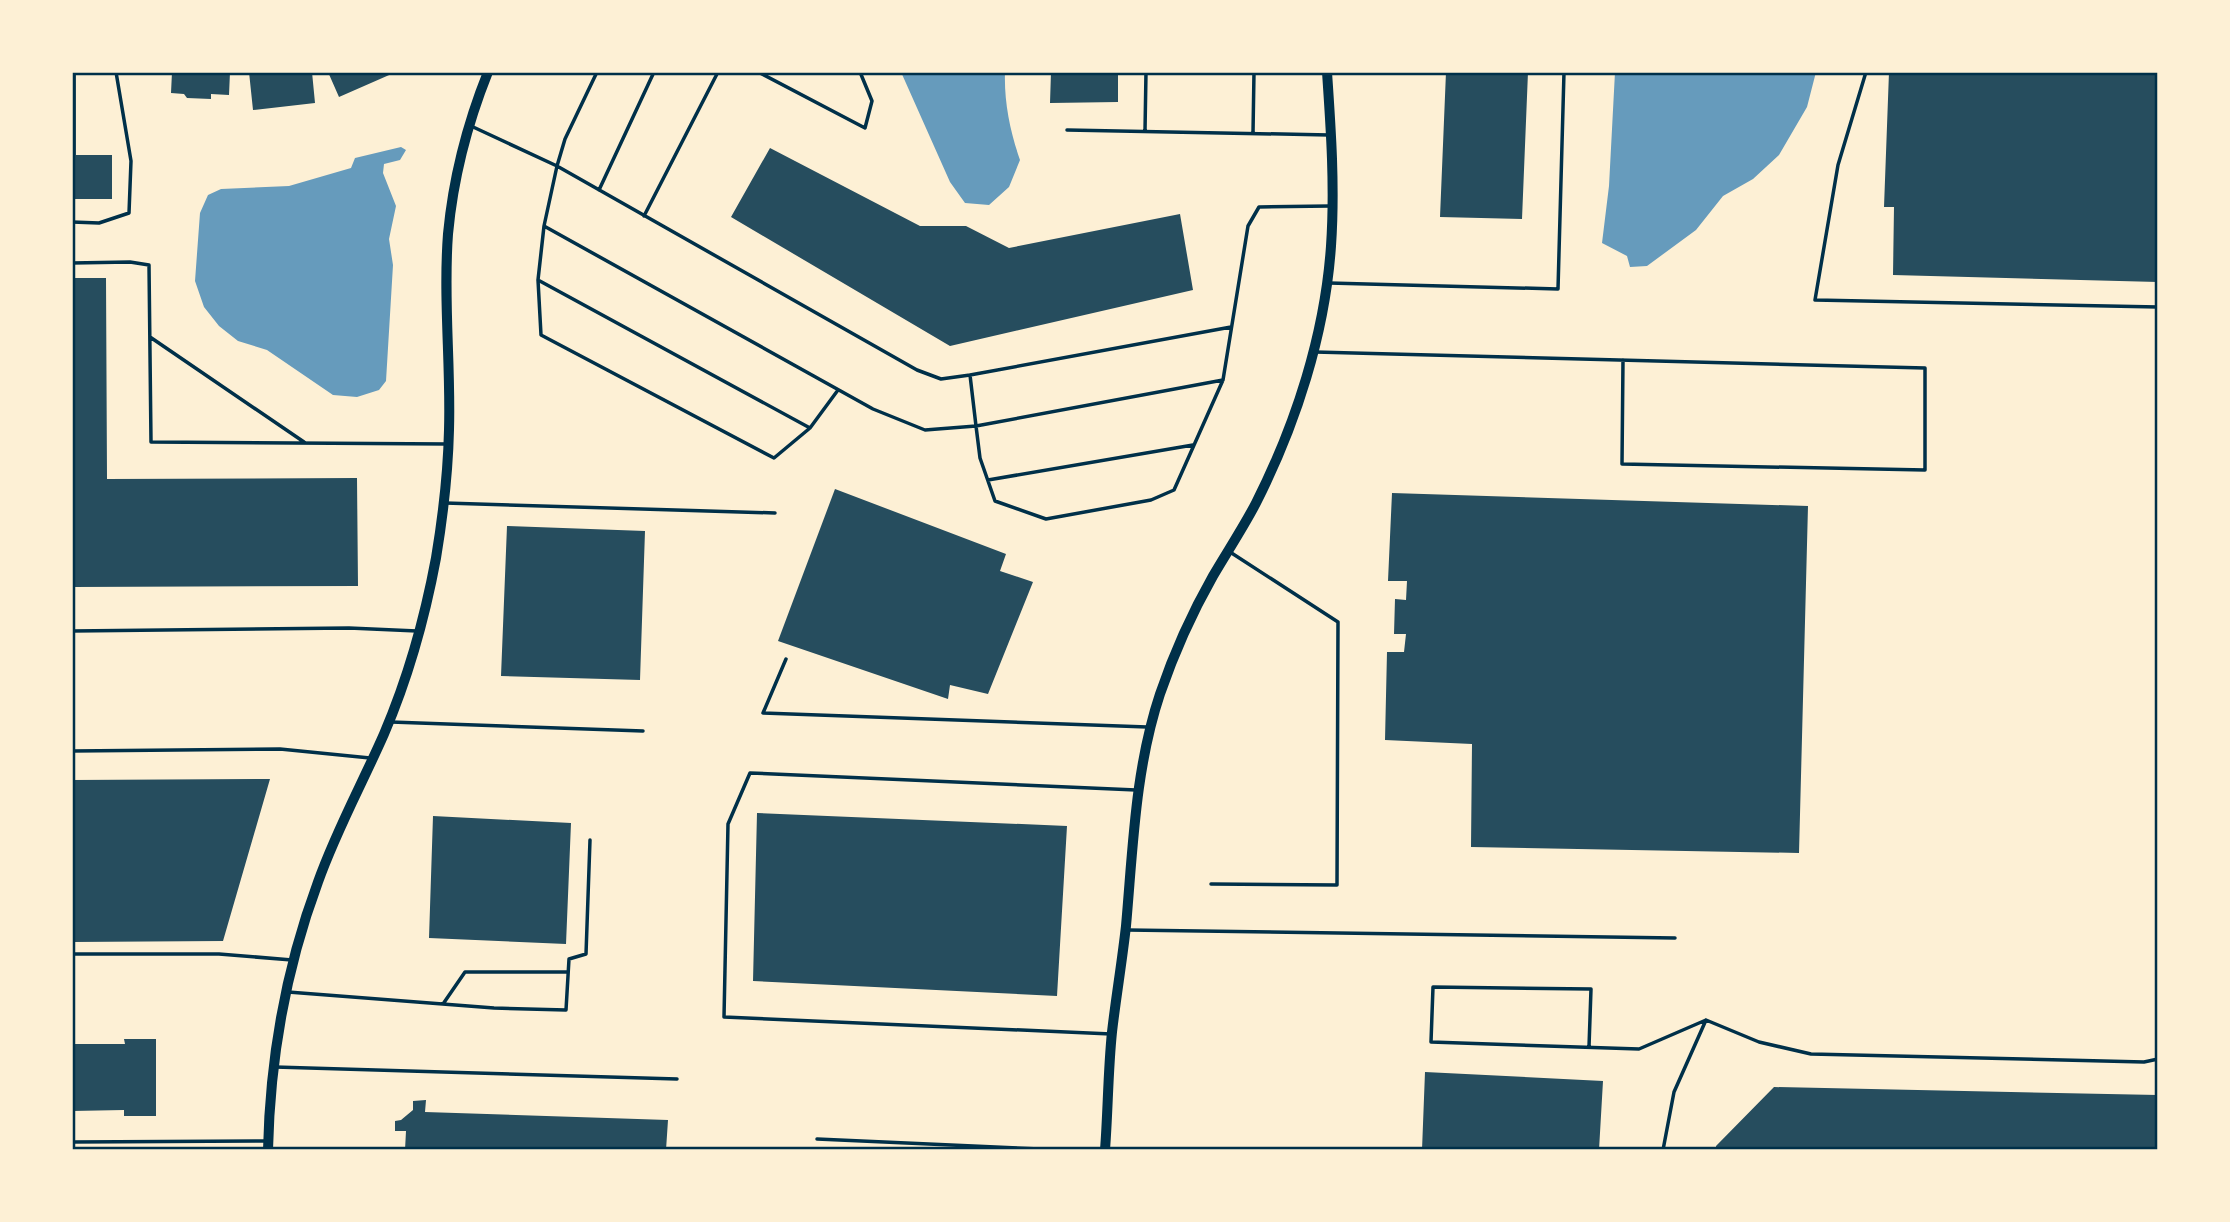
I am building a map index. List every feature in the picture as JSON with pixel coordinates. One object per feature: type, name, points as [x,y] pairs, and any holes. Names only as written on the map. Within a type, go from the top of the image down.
[{"type":"street","points":[[268,1146],[273,1067],[294,961],[317,883],[388,722],[419,632],[436,556],[448,444],[446,296],[449,233],[462,153],[488,72]]},
{"type":"street","points":[[1105,1150],[1112,1034],[1138,790],[1160,694],[1183,635],[1255,505],[1283,444],[1313,352],[1327,283],[1332,206],[1327,72]]},
{"type":"lane","points":[[72,222],[99,223],[128,213],[131,161],[116,72]]},
{"type":"lane","points":[[597,72],[565,139],[544,226],[538,280],[541,335],[774,458],[810,428],[838,390]]},
{"type":"lane","points":[[599,190],[654,72]]},
{"type":"lane","points":[[644,216],[718,72]]},
{"type":"lane","points":[[758,72],[865,128],[872,101],[860,72]]},
{"type":"lane","points":[[1144,131],[1146,72]]},
{"type":"lane","points":[[1253,133],[1254,72]]},
{"type":"lane","points":[[1327,283],[1558,289],[1564,72]]},
{"type":"lane","points":[[1866,72],[1838,165],[1815,300],[2158,307]]},
{"type":"lane","points":[[471,126],[557,166],[916,370],[941,379],[1231,327]]},
{"type":"lane","points":[[1067,130],[1331,135]]},
{"type":"lane","points":[[970,375],[980,458],[995,501],[1046,519],[1151,500],[1174,490],[1223,380],[1248,226],[1259,207],[1332,206]]},
{"type":"lane","points":[[544,226],[873,409],[925,430],[976,426],[1223,380]]},
{"type":"lane","points":[[72,263],[130,262],[149,265],[151,442],[448,444]]},
{"type":"lane","points":[[538,280],[810,428]]},
{"type":"lane","points":[[150,337],[306,443]]},
{"type":"lane","points":[[1313,352],[1623,360],[1925,368],[1925,470],[1622,464],[1623,360]]},
{"type":"lane","points":[[988,480],[1194,445]]},
{"type":"lane","points":[[443,503],[775,513]]},
{"type":"lane","points":[[1211,884],[1337,885],[1338,622],[1228,551]]},
{"type":"lane","points":[[72,631],[349,628],[419,632]]},
{"type":"lane","points":[[786,659],[763,713],[1152,727]]},
{"type":"lane","points":[[388,722],[643,731]]},
{"type":"lane","points":[[72,751],[280,749],[373,758]]},
{"type":"lane","points":[[1112,1034],[724,1017],[728,824],[750,773],[1138,790]]},
{"type":"lane","points":[[286,992],[566,1010],[569,959],[586,954],[590,840]]},
{"type":"lane","points":[[1125,930],[1675,939]]},
{"type":"lane","points":[[72,954],[219,954],[294,961]]},
{"type":"lane","points":[[443,1004],[465,972],[568,972]]},
{"type":"lane","points":[[1589,1047],[1591,989],[1433,987],[1431,1042],[1639,1049],[1706,1020],[1759,1042],[1811,1054],[2144,1062],[2158,1059]]},
{"type":"lane","points":[[1663,1150],[1674,1092],[1706,1020]]},
{"type":"lane","points":[[273,1067],[677,1079]]},
{"type":"lane","points":[[817,1139],[1063,1150]]},
{"type":"lane","points":[[72,1142],[268,1146]]},
{"type":"water","points":[[901,72],[1005,72],[1008,116],[1020,160],[1009,187],[989,205],[965,203],[950,182]]},
{"type":"water","points":[[1615,72],[1816,72],[1807,107],[1779,155],[1753,179],[1723,196],[1696,230],[1647,266],[1630,267],[1627,256],[1602,243],[1609,186]]},
{"type":"water","points":[[401,147],[406,150],[400,160],[384,164],[383,173],[396,206],[389,239],[393,265],[386,381],[379,390],[357,397],[333,395],[267,350],[238,341],[219,326],[204,307],[195,281],[200,213],[208,195],[221,189],[289,186],[351,168],[355,158]]},
{"type":"building","points":[[72,72],[76,72],[76,155],[112,155],[112,199],[72,199]]},
{"type":"building","points":[[172,72],[230,72],[229,95],[211,94],[211,99],[187,98],[184,94],[171,93]]},
{"type":"building","points":[[249,72],[312,72],[315,103],[253,110]]},
{"type":"building","points":[[328,72],[396,72],[339,97]]},
{"type":"building","points":[[1051,72],[1118,72],[1118,102],[1050,103]]},
{"type":"building","points":[[1446,72],[1528,72],[1522,219],[1440,217]]},
{"type":"building","points":[[1889,72],[2158,72],[2158,282],[1893,275],[1894,207],[1884,207]]},
{"type":"building","points":[[770,148],[920,226],[966,226],[1009,248],[1180,214],[1193,290],[950,346],[731,217]]},
{"type":"building","points":[[72,278],[106,278],[107,479],[357,478],[358,586],[72,587]]},
{"type":"building","points":[[835,489],[1006,554],[1000,571],[1033,582],[988,694],[950,685],[948,699],[778,641]]},
{"type":"building","points":[[1392,493],[1808,506],[1799,853],[1471,847],[1472,744],[1385,740],[1387,652],[1404,652],[1406,634],[1394,634],[1395,599],[1406,600],[1407,581],[1388,581]]},
{"type":"building","points":[[507,526],[645,531],[640,680],[501,676]]},
{"type":"building","points":[[270,779],[223,941],[72,942],[72,780]]},
{"type":"building","points":[[757,813],[1067,826],[1057,996],[753,981]]},
{"type":"building","points":[[433,816],[571,823],[566,944],[429,938]]},
{"type":"building","points":[[124,1039],[156,1039],[156,1116],[124,1116],[124,1110],[72,1111],[72,1044],[125,1044]]},
{"type":"building","points":[[1425,1072],[1603,1081],[1599,1150],[1422,1150]]},
{"type":"building","points":[[1774,1087],[2158,1095],[2158,1150],[1716,1150],[1716,1146]]},
{"type":"building","points":[[426,1100],[425,1112],[668,1120],[666,1150],[405,1150],[406,1131],[395,1131],[395,1121],[401,1120],[413,1110],[413,1101]]}]
